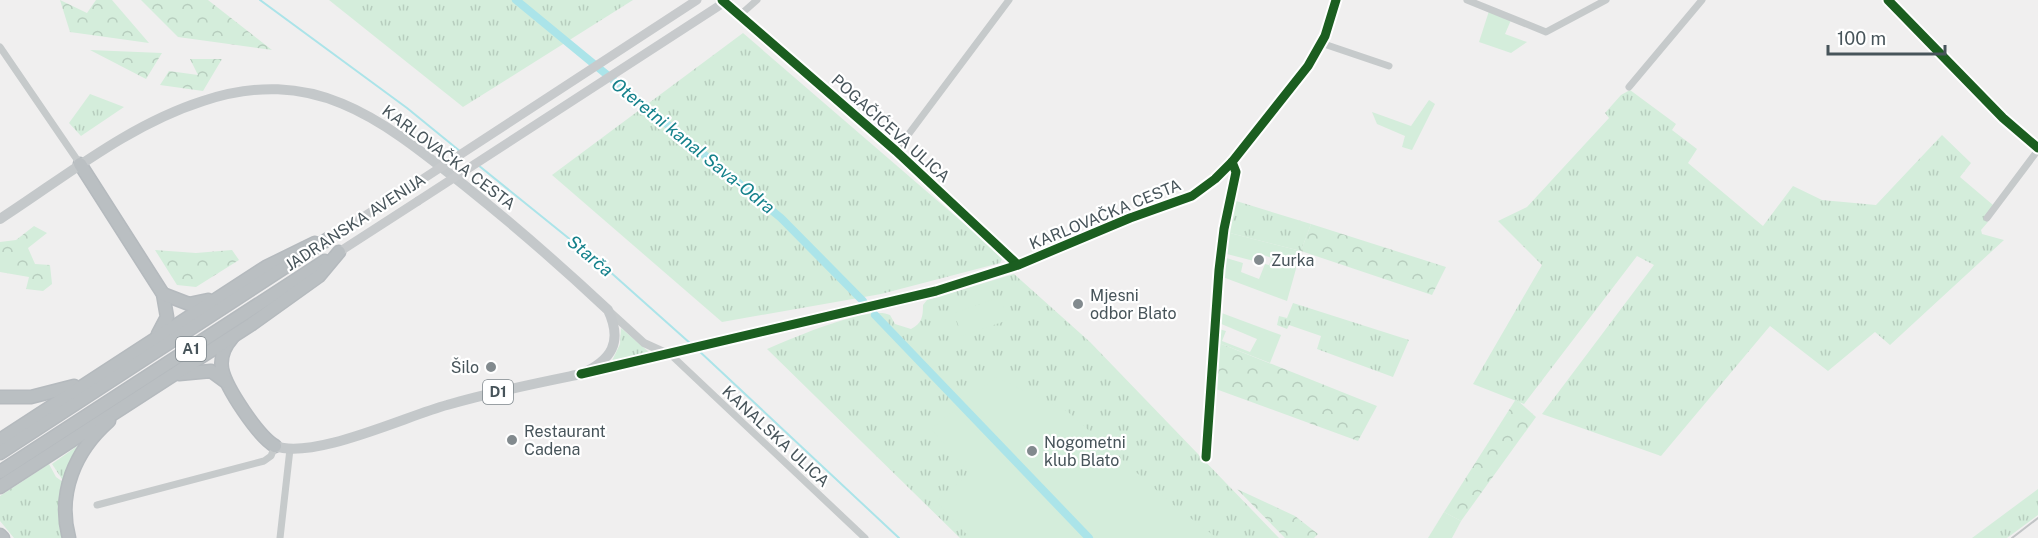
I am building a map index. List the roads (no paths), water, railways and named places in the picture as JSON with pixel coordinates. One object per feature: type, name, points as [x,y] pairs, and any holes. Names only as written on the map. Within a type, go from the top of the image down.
[{"type":"highway","points":[[80,164],[163,294],[167,312],[166,324],[150,342]]},
{"type":"highway","points":[[0,440],[27,428],[97,376],[289,253],[328,239]]},
{"type":"highway","name":"JADRANSKA AVENIJA","points":[[0,453],[27,428],[328,239]]},
{"type":"highway","points":[[0,487],[42,452],[124,406],[234,335],[319,276],[339,252]]},
{"type":"highway","name":"JADRANSKA AVENIJA","points":[[0,472],[42,452],[339,252]]},
{"type":"highway","points":[[163,294],[189,304],[223,294]]},
{"type":"highway","points":[[234,335],[223,355],[222,370],[227,383],[263,437],[275,446]]},
{"type":"highway","points":[[170,376],[204,370],[218,375],[227,383]]},
{"type":"highway","points":[[8,397],[67,388],[97,376]]},
{"type":"highway","points":[[69,538],[65,514],[69,482],[82,450],[124,406]]},
{"type":"main road","name":"JADRANSKA AVENIJA","points":[[328,239],[697,0]]},
{"type":"main road","name":"JADRANSKA AVENIJA","points":[[339,252],[728,0]]},
{"type":"main road","name":"KARLOVAČKA CESTA","points":[[0,219],[80,164],[166,116],[225,94],[281,90],[328,98],[374,117],[414,146],[546,252],[608,310],[614,326],[613,349],[601,364],[582,374],[480,396],[338,441],[290,449],[275,446]]},
{"type":"street","name":"POGAČIĆEVA ULICA","points":[[722,0],[896,151],[1018,266]]},
{"type":"street","points":[[740,15],[757,0]]},
{"type":"street","points":[[896,151],[1009,0]]},
{"type":"street","name":"KARLOVAČKA CESTA","points":[[582,374],[936,291],[1018,266],[1130,218],[1192,196],[1215,179],[1232,162],[1281,101],[1321,43],[1336,0]]},
{"type":"street","points":[[1467,0],[1546,32],[1606,0]]},
{"type":"street","points":[[1629,87],[1702,0]]},
{"type":"street","points":[[1888,0],[2003,118],[2038,149],[1988,219]]},
{"type":"street","points":[[1321,43],[1389,66]]},
{"type":"street","points":[[0,47],[80,164]]},
{"type":"street","points":[[1206,457],[1219,270],[1224,229],[1236,172],[1232,162]]},
{"type":"street","name":"KARLOVAČKA CESTA","points":[[608,310],[644,343],[670,354]]},
{"type":"street","name":"KANALSKA ULICA","points":[[670,354],[865,538]]},
{"type":"street","points":[[97,505],[264,461],[271,456],[275,446]]},
{"type":"street","points":[[280,538],[290,449]]},
{"type":"waterway","name":"Starča","points":[[260,0],[407,108],[461,152]]},
{"type":"waterway","name":"Oteretni kanal Sava-Odra","points":[[516,0],[781,218],[863,301]]},
{"type":"waterway","name":"Starča","points":[[478,165],[608,270],[691,344]]},
{"type":"waterway","name":"Oteretni kanal Sava-Odra","points":[[875,315],[1089,538]]},
{"type":"waterway","name":"Starča","points":[[698,350],[899,538]]},
{"type":"railway","points":[[2012,538],[2038,518]]},
{"type":"place","name":"Zurka","points":[[1259,260]]},
{"type":"place","name":"Mjesni odbor Blato","points":[[1078,304]]},
{"type":"place","name":"Šilo","points":[[491,367]]},
{"type":"place","name":"Restaurant Cadena","points":[[512,440]]},
{"type":"place","name":"Nogometni klub Blato","points":[[1032,451]]}]
